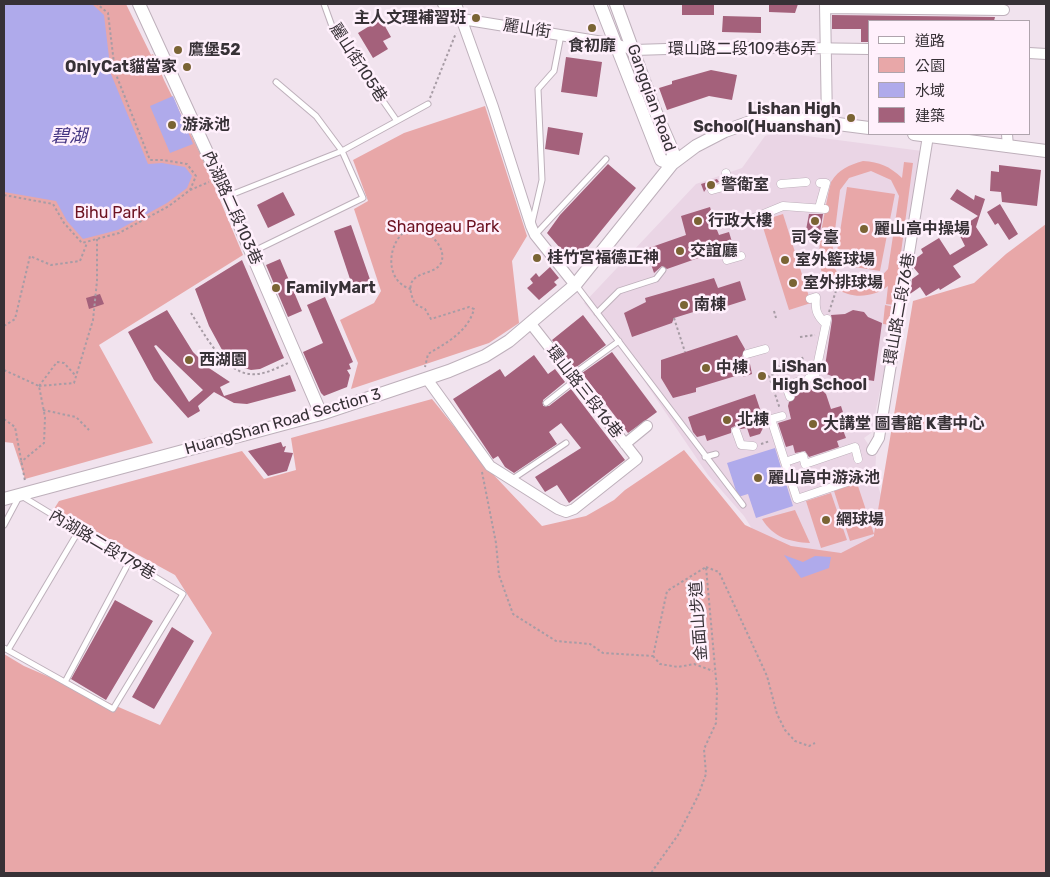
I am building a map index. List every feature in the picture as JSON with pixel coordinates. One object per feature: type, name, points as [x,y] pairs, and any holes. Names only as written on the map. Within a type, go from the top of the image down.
[{"type":"street","name":"內湖路二段103巷","points":[[140,4],[227,196],[321,414]]},
{"type":"street","name":"麗山街","points":[[443,4],[462,19],[615,44]]},
{"type":"street","points":[[456,4],[493,107],[533,231],[575,285]]},
{"type":"street","name":"Gangqian Road","points":[[600,4],[661,160],[672,164],[673,152],[616,4]]},
{"type":"street","points":[[826,123],[825,6],[1004,7],[1005,20]]},
{"type":"street","name":"環山路二段109巷6弄","points":[[615,44],[634,50],[732,47],[868,49]]},
{"type":"street","points":[[1030,53],[1046,54]]},
{"type":"street","name":"HuangShan Road Section 3","points":[[4,499],[321,414],[427,379],[485,356],[531,324],[575,285],[672,164],[696,146],[756,120],[783,117],[868,128]]},
{"type":"street","points":[[921,135],[1046,151]]},
{"type":"street","points":[[1007,135],[1008,147]]},
{"type":"street","name":"環山路二段76巷","points":[[872,450],[879,438],[928,136]]},
{"type":"street","points":[[712,190],[731,186],[726,173]]},
{"type":"street","points":[[781,184],[806,182]]},
{"type":"street","points":[[754,218],[783,206],[822,209],[826,183],[820,183]]},
{"type":"street","points":[[716,225],[728,221]]},
{"type":"street","points":[[727,260],[740,256]]},
{"type":"street","points":[[809,378],[814,376],[826,322],[818,317],[815,304],[816,297],[810,299]]},
{"type":"street","name":"環山路三段16巷","points":[[511,480],[566,512],[584,503],[638,459],[531,324]]},
{"type":"street","points":[[747,354],[765,349]]},
{"type":"street","points":[[427,379],[490,466],[511,480]]},
{"type":"street","points":[[790,397],[786,386],[797,382]]},
{"type":"street","points":[[782,416],[771,419],[797,499],[859,478]]},
{"type":"street","points":[[625,444],[647,426]]},
{"type":"street","points":[[736,431],[741,445],[753,446]]},
{"type":"street","points":[[785,462],[803,456],[805,464],[854,447],[858,459]]},
{"type":"lane","name":"麗山街105巷","points":[[324,4],[332,29],[397,121]]},
{"type":"lane","points":[[533,231],[542,180],[538,89],[554,72],[561,34]]},
{"type":"lane","points":[[251,252],[363,198],[342,150],[316,116],[276,82]]},
{"type":"lane","points":[[227,196],[342,150],[428,104]]},
{"type":"lane","points":[[533,231],[606,159]]},
{"type":"lane","points":[[598,313],[620,291],[656,279],[663,270]]},
{"type":"lane","points":[[575,285],[743,505]]},
{"type":"lane","points":[[546,403],[618,341]]},
{"type":"lane","points":[[511,480],[566,443]]},
{"type":"lane","points":[[705,457],[716,454]]},
{"type":"lane","points":[[4,525],[24,494]]},
{"type":"lane","name":"內湖路二段179巷","points":[[24,494],[78,532],[183,594],[113,709],[65,682]]},
{"type":"lane","points":[[78,532],[6,649],[65,682],[129,562]]},
{"type":"path","points":[[97,4],[108,13],[115,72],[150,160],[187,164],[196,176],[190,190]]},
{"type":"path","points":[[428,104],[462,19]]},
{"type":"path","points":[[4,195],[53,204],[75,238],[82,243],[119,233],[169,206],[190,190],[218,177]]},
{"type":"path","points":[[411,289],[406,287],[397,276],[391,263],[391,253],[400,234],[413,228],[426,232],[434,240],[441,250],[442,262],[432,272],[422,272],[415,277],[411,289],[415,304],[425,309],[431,319],[469,307],[474,309],[470,319],[460,333],[428,354],[424,364],[427,379]]},
{"type":"path","points":[[4,370],[38,386],[74,383],[93,320],[97,281],[97,239]]},
{"type":"path","points":[[4,326],[15,319],[30,256],[51,265],[80,261],[87,242]]},
{"type":"path","points":[[826,322],[837,288]]},
{"type":"path","points":[[774,311],[776,318]]},
{"type":"path","points":[[191,313],[214,349],[227,362],[249,374],[264,372],[297,360]]},
{"type":"path","points":[[674,318],[685,352]]},
{"type":"path","points":[[800,337],[823,335]]},
{"type":"path","points":[[802,356],[809,378]]},
{"type":"path","points":[[790,361],[797,382]]},
{"type":"path","points":[[38,386],[57,362],[64,363],[76,376]]},
{"type":"path","points":[[778,365],[781,372],[769,376],[782,416]]},
{"type":"path","points":[[21,462],[44,443],[45,417],[38,386]]},
{"type":"path","points":[[43,410],[76,417],[89,430]]},
{"type":"path","points":[[4,419],[15,427],[24,494]]},
{"type":"path","points":[[753,446],[778,439]]},
{"type":"path","points":[[479,452],[496,543],[499,575],[513,614],[556,641],[590,644],[602,653],[653,656],[660,664],[678,667],[694,664],[714,671]]},
{"type":"path","points":[[706,567],[719,572],[767,676],[777,714],[785,730],[795,741],[809,746],[815,742]]},
{"type":"path","name":"金面山步道","points":[[651,873],[678,835],[698,796],[706,774],[704,749],[716,722],[717,690],[706,567],[668,592],[653,656]]},
{"type":"shaded area","name":"LiShan High School","points":[[776,132],[922,151],[892,334],[871,433],[864,438],[876,456],[875,477],[885,507],[892,541],[783,578],[744,516],[708,475],[628,357],[584,303],[696,184],[742,168],[765,136]]},
{"type":"green space","name":"Bihu Park","points":[[4,4],[126,4],[151,55],[153,54],[201,155],[243,255],[99,345],[153,443],[25,479],[13,443],[4,442]]},
{"type":"green space","name":"Shangeau Park","points":[[485,106],[527,236],[512,261],[519,323],[489,343],[351,389],[358,363],[340,320],[374,303],[381,291],[354,209],[368,201],[353,160],[404,133]]},
{"type":"green space","points":[[863,161],[874,162],[893,170],[902,178],[904,162],[913,163],[894,305],[886,304],[888,286],[879,292],[869,295],[858,296],[848,294],[829,283],[823,276],[820,267],[819,248],[831,182],[841,171]],"holes":[[[871,171],[891,180],[899,196],[888,269],[876,282],[858,285],[840,276],[831,263],[840,190],[849,178]]]},
{"type":"green space","name":"麗山高中操場","points":[[847,187],[895,194],[880,271],[835,264]]},
{"type":"green space","name":"室外籃球場","points":[[783,214],[811,303],[789,310],[761,221]]},
{"type":"green space","points":[[1046,224],[1046,873],[4,873],[4,654],[24,666],[160,725],[212,633],[175,575],[54,509],[59,501],[242,451],[264,479],[296,470],[291,438],[432,399],[489,470],[542,526],[586,516],[614,500],[625,490],[684,450],[745,525],[791,546],[841,553],[874,536],[913,301],[974,283],[1006,254]]},
{"type":"green space","points":[[885,305],[894,307],[892,325],[883,324]]},
{"type":"green space","points":[[857,483],[874,534],[850,541],[834,491]]},
{"type":"green space","name":"網球場","points":[[831,493],[847,540],[821,548],[806,501]]},
{"type":"green space","points":[[795,510],[810,543],[788,540],[776,534],[762,519]]},
{"type":"water","name":"碧湖","points":[[4,4],[92,4],[104,15],[111,74],[148,164],[162,163],[185,167],[192,176],[187,188],[167,203],[118,230],[83,239],[67,221],[56,201],[4,192]]},
{"type":"water","name":"游泳池","points":[[173,96],[193,144],[170,153],[150,106]]},
{"type":"water","name":"麗山高中游泳池","points":[[775,448],[793,506],[756,518],[748,494],[738,497],[727,463]]},
{"type":"water","points":[[784,555],[803,562],[815,556],[831,557],[829,568],[801,578]]},
{"type":"building","points":[[682,4],[714,4],[714,15],[682,15]]},
{"type":"building","points":[[769,4],[798,4],[795,13],[769,12]]},
{"type":"building","points":[[832,15],[995,17],[994,20],[868,20],[868,42],[861,42],[861,29],[832,29]]},
{"type":"building","points":[[723,16],[761,17],[761,33],[722,32]]},
{"type":"building","points":[[381,19],[391,37],[383,41],[388,49],[373,58],[358,33]]},
{"type":"building","points":[[566,57],[602,62],[597,97],[561,92]]},
{"type":"building","points":[[711,70],[737,75],[732,100],[709,96],[667,110],[659,88],[672,84],[672,81]]},
{"type":"building","points":[[548,127],[583,133],[579,155],[545,149]]},
{"type":"building","points":[[608,164],[636,188],[574,264],[547,233],[560,215]]},
{"type":"building","points":[[999,165],[1041,170],[1037,206],[1002,202],[1001,192],[990,191],[991,171],[999,172]]},
{"type":"building","points":[[717,179],[719,182],[708,186],[704,192],[701,184]]},
{"type":"building","points":[[957,189],[974,200],[975,195],[985,199],[976,227],[988,245],[953,266],[961,277],[926,296],[920,287],[910,294],[912,279],[919,274],[914,268],[915,259],[923,253],[921,249],[939,238],[950,255],[965,246],[960,236],[967,232],[963,226],[978,216],[950,199]]},
{"type":"building","points":[[283,192],[295,215],[268,228],[257,205]]},
{"type":"building","points":[[1000,204],[1018,234],[1009,240],[998,223],[995,225],[987,212]]},
{"type":"building","name":"交誼廳","points":[[710,207],[714,220],[710,223],[711,229],[717,230],[719,235],[729,232],[732,242],[726,244],[727,248],[667,269],[662,266],[654,273],[646,249],[686,235],[681,216]]},
{"type":"building","name":"司令臺","points":[[809,214],[823,214],[820,232],[806,230]]},
{"type":"building","points":[[351,225],[373,288],[355,294],[334,231]]},
{"type":"building","points":[[280,259],[302,311],[288,317],[266,265]]},
{"type":"building","name":"西湖園","points":[[242,260],[284,358],[260,369],[251,370],[237,366],[227,359],[209,326],[195,289]]},
{"type":"building","points":[[550,267],[559,278],[554,282],[557,285],[539,300],[527,288],[533,283],[530,279],[536,273],[539,277]]},
{"type":"building","name":"南棟","points":[[714,278],[718,288],[740,281],[746,300],[705,313],[703,309],[674,318],[672,323],[632,337],[624,313],[646,302],[645,298]]},
{"type":"building","points":[[100,294],[104,304],[89,309],[86,298]]},
{"type":"building","points":[[325,297],[353,362],[349,364],[351,369],[347,370],[350,375],[347,387],[324,396],[303,352],[323,343],[307,305]]},
{"type":"building","name":"西湖園","points":[[167,310],[193,352],[209,368],[230,382],[220,387],[224,396],[290,375],[296,391],[247,404],[234,403],[214,392],[198,406],[200,411],[188,418],[154,380],[128,332]],"holes":[[[156,345],[203,390],[189,402],[154,346]]]},
{"type":"building","points":[[853,310],[864,312],[868,317],[882,323],[874,381],[862,379],[852,384],[824,373],[832,320],[831,315],[845,314]]},
{"type":"building","points":[[583,315],[606,345],[575,368],[552,340]]},
{"type":"building","name":"中棟","points":[[737,335],[745,349],[742,356],[749,359],[752,374],[743,377],[742,374],[696,388],[696,392],[673,398],[661,378],[661,360]]},
{"type":"building","points":[[612,352],[657,412],[628,433],[582,373]]},
{"type":"building","points":[[534,355],[548,374],[555,369],[565,382],[543,400],[543,406],[549,406],[571,389],[625,460],[569,503],[557,485],[545,492],[535,477],[581,448],[561,423],[549,432],[557,444],[514,473],[505,467],[498,456],[493,459],[453,399],[500,369],[505,377]]},
{"type":"building","name":"大講堂 圖書館 K書中心","points":[[815,384],[826,394],[831,409],[841,406],[848,428],[843,430],[846,438],[837,441],[839,447],[809,457],[805,451],[795,453],[793,445],[786,447],[778,423],[791,419],[788,406],[789,402],[795,398],[794,391]]},
{"type":"building","name":"北棟","points":[[755,394],[765,424],[760,434],[750,437],[747,428],[741,429],[735,426],[731,428],[731,433],[707,441],[705,435],[697,437],[693,432],[688,417]]},
{"type":"building","points":[[281,442],[283,447],[286,446],[284,452],[293,453],[287,471],[268,476],[248,451]]},
{"type":"building","points":[[115,600],[153,621],[106,700],[71,679]]},
{"type":"building","points":[[172,627],[194,641],[154,709],[132,697]]},
{"type":"place","name":"主人文理補習班","points":[[476,18]]},
{"type":"place","name":"食初靡","points":[[592,28]]},
{"type":"place","name":"鷹堡52","points":[[178,50]]},
{"type":"place","name":"OnlyCat貓當家","points":[[187,67]]},
{"type":"place","name":"Lishan High School(Huanshan)","points":[[851,118]]},
{"type":"place","name":"游泳池","points":[[172,125]]},
{"type":"place","name":"警衛室","points":[[711,185]]},
{"type":"place","name":"行政大樓","points":[[698,221]]},
{"type":"place","name":"司令臺","points":[[815,221]]},
{"type":"place","name":"麗山高中操場","points":[[864,229]]},
{"type":"place","name":"交誼廳","points":[[680,251]]},
{"type":"place","name":"桂竹宮福德正神","points":[[537,258]]},
{"type":"place","name":"室外籃球場","points":[[785,260]]},
{"type":"place","name":"室外排球場","points":[[793,283]]},
{"type":"place","name":"FamilyMart","points":[[276,288]]},
{"type":"place","name":"南棟","points":[[684,305]]},
{"type":"place","name":"西湖園","points":[[189,360]]},
{"type":"place","name":"中棟","points":[[706,368]]},
{"type":"place","name":"LiShan High School","points":[[762,376]]},
{"type":"place","name":"北棟","points":[[727,420]]},
{"type":"place","name":"大講堂 圖書館 K書中心","points":[[813,424]]},
{"type":"place","name":"麗山高中游泳池","points":[[758,478]]},
{"type":"place","name":"網球場","points":[[826,520]]}]
